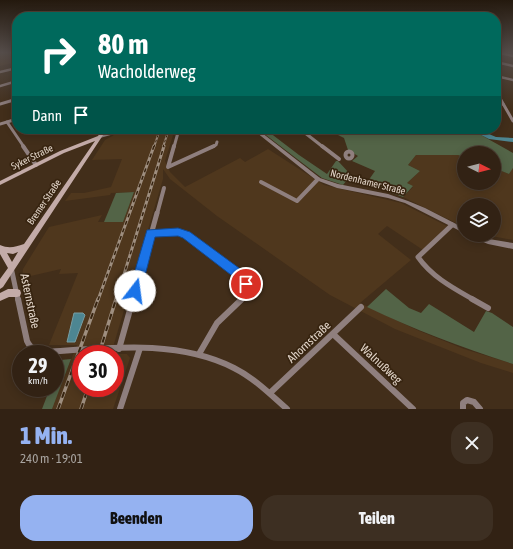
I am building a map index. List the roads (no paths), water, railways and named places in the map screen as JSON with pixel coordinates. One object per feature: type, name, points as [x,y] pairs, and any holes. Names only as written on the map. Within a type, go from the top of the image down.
[{"type":"main road","name":"Bremer Straße","points":[[0,285],[102,134]]},
{"type":"main road","name":"Syker Straße","points":[[0,183],[36,165],[100,137]]},
{"type":"main road","points":[[73,148],[91,151]]},
{"type":"main road","points":[[0,248],[13,251],[26,246]]},
{"type":"main road","points":[[0,248],[11,267]]},
{"type":"main road","points":[[0,297],[8,293],[18,293]]},
{"type":"street","points":[[501,77],[513,80]]},
{"type":"street","points":[[0,86],[12,82]]},
{"type":"street","points":[[0,104],[12,100]]},
{"type":"street","points":[[501,100],[513,121]]},
{"type":"street","points":[[0,124],[12,120]]},
{"type":"street","points":[[7,122],[12,129]]},
{"type":"street","points":[[15,134],[36,165]]},
{"type":"street","points":[[100,137],[112,134]]},
{"type":"street","points":[[178,134],[168,167],[216,145],[217,142]]},
{"type":"street","name":"Nordenhamer Straße","points":[[260,134],[318,179],[343,188],[402,200],[457,228]]},
{"type":"street","points":[[307,134],[339,159]]},
{"type":"street","points":[[335,155],[345,156]]},
{"type":"street","points":[[261,182],[297,201],[318,179]]},
{"type":"street","points":[[120,345],[164,188]]},
{"type":"street","points":[[452,225],[418,257],[423,266],[441,280],[488,308]]},
{"type":"street","points":[[151,233],[178,232],[186,235],[239,275],[246,284],[243,298],[226,311],[214,324],[199,354]]},
{"type":"street","points":[[493,242],[513,246]]},
{"type":"street","name":"Asternstraße","points":[[11,267],[18,293],[28,345],[35,350],[47,352],[72,351]]},
{"type":"street","name":"Ahornstraße","points":[[271,392],[361,308]]},
{"type":"street","name":"Walnußweg","points":[[333,334],[413,409]]},
{"type":"street","points":[[120,409],[140,348]]},
{"type":"street","name":"Asternstraße","points":[[124,349],[177,350],[199,354],[231,366],[271,392],[287,409]]},
{"type":"street","points":[[463,409],[465,401],[470,400],[480,409]]},
{"type":"water","points":[[74,313],[83,313],[85,315],[75,342],[67,342]]},
{"type":"waterway","points":[[482,134],[491,138],[513,140]]},
{"type":"railway","points":[[154,147],[158,134]]},
{"type":"railway","points":[[163,147],[167,134]]},
{"type":"railway","points":[[98,300],[154,146]]},
{"type":"railway","points":[[116,300],[164,146]]},
{"type":"railway","points":[[58,409],[98,299]]},
{"type":"railway","points":[[102,345],[116,299]]},
{"type":"railway","points":[[81,409],[85,397]]}]
